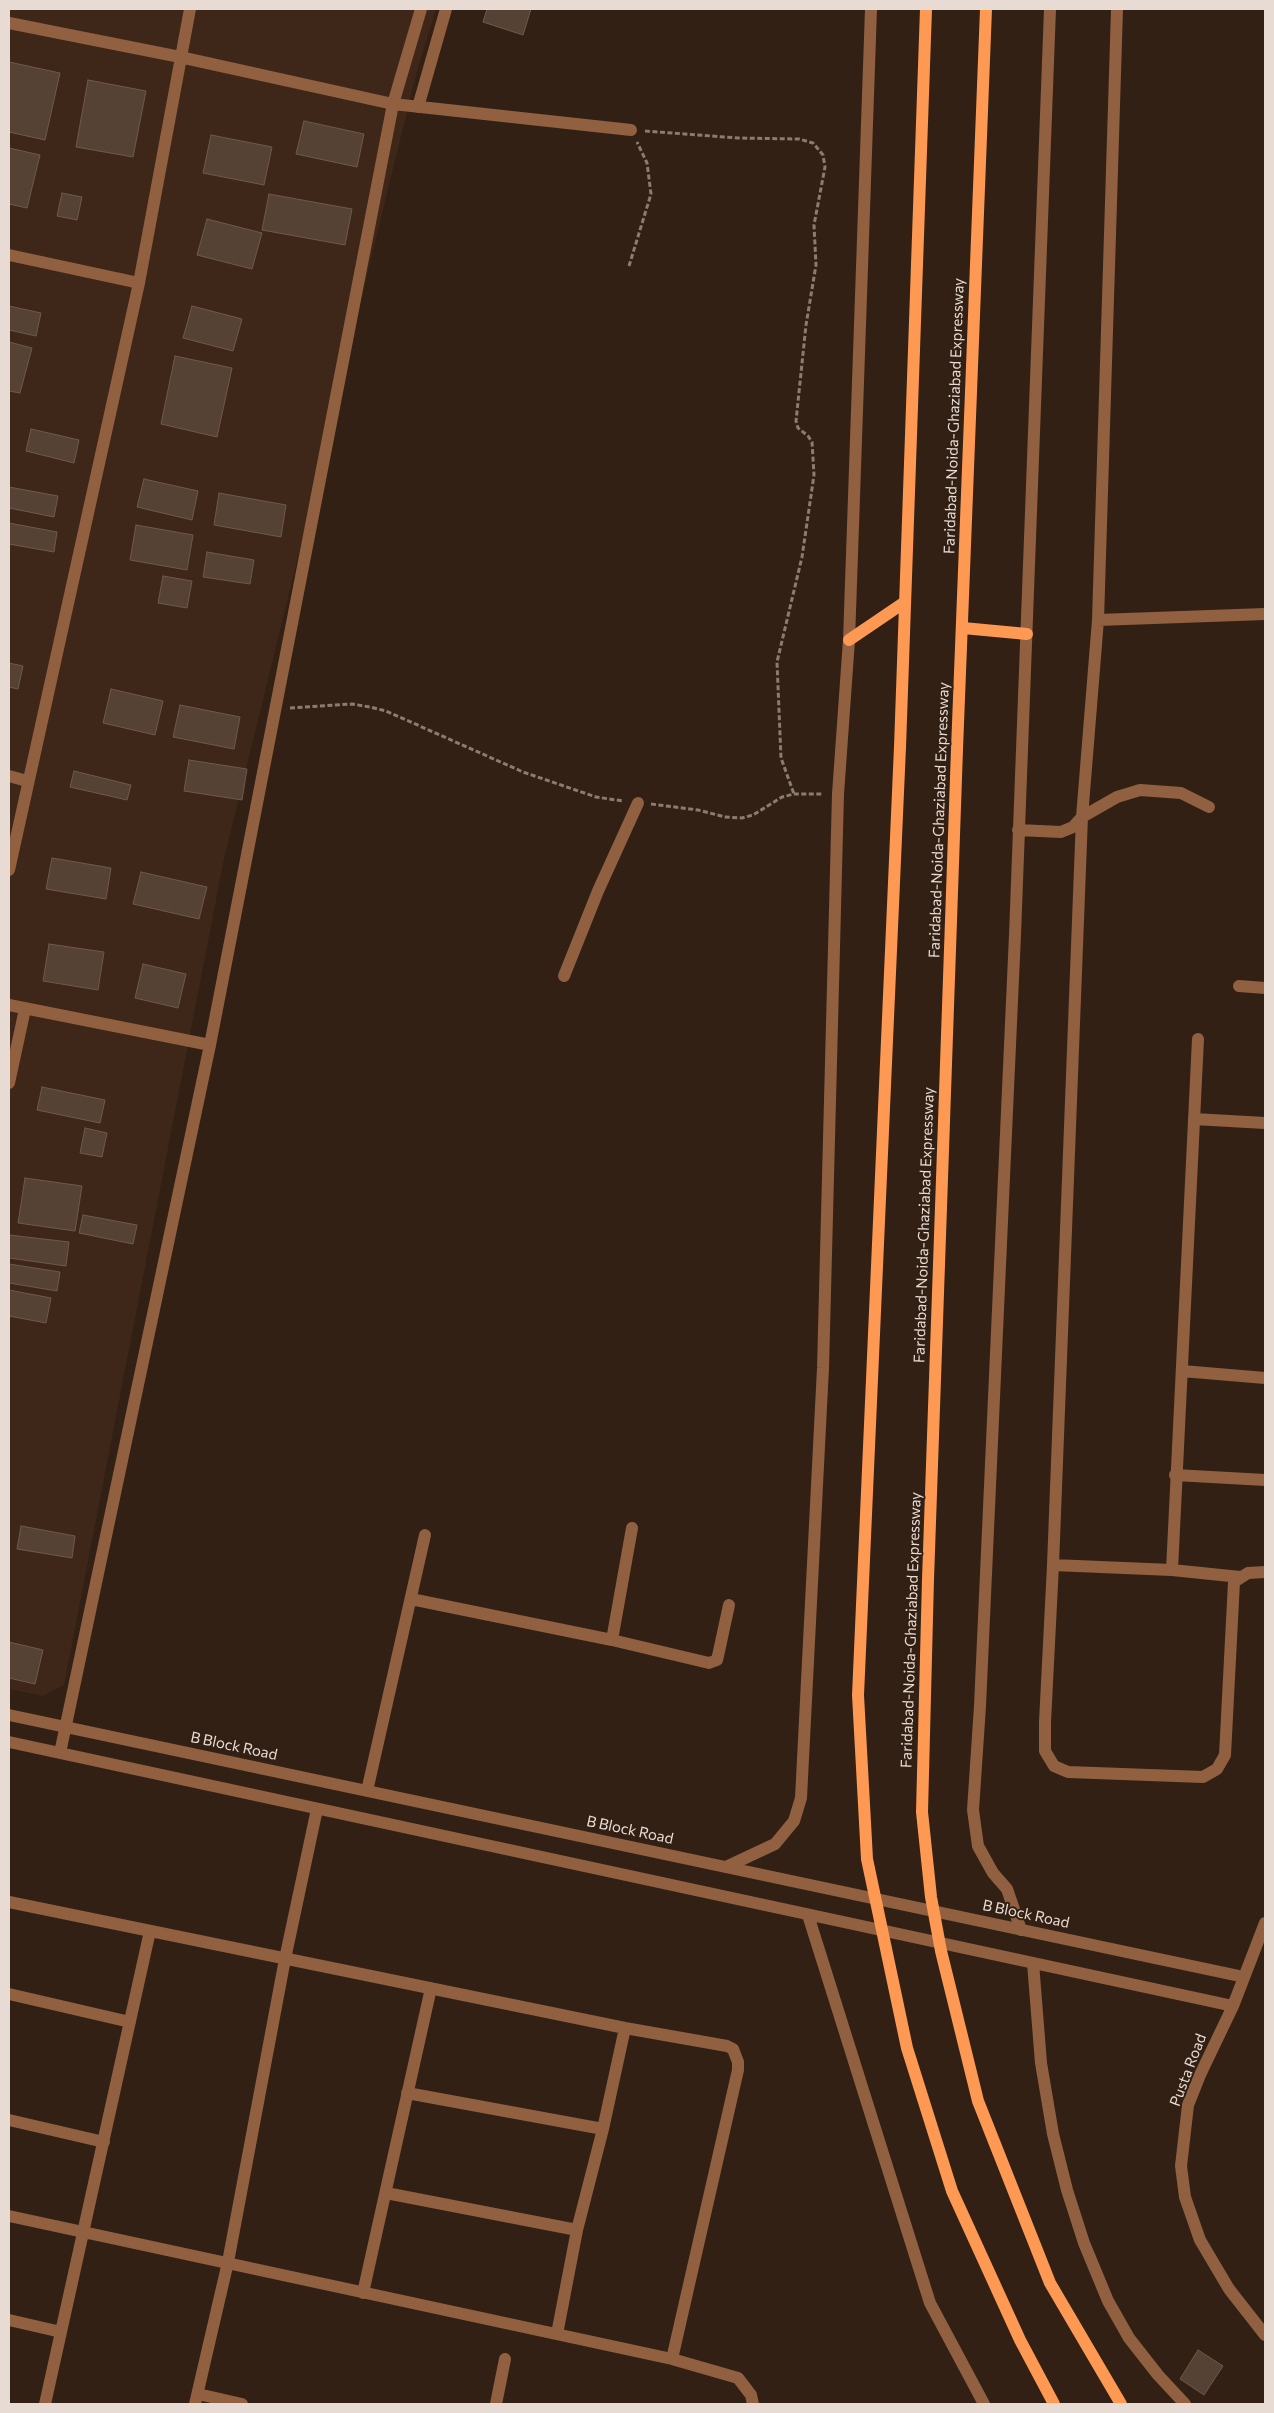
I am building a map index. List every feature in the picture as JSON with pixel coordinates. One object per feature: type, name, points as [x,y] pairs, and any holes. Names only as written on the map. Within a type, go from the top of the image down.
[{"type":"main road","points":[[926,9],[900,747],[858,1695],[867,1859],[906,2048],[952,2191],[1020,2340],[1054,2404]]},
{"type":"main road","name":"Faridabad-Noida-Ghaziabad Expressway","points":[[986,9],[928,1579],[922,1812],[931,1897],[941,1951],[978,2101],[1050,2284],[1121,2404]]},
{"type":"main road","points":[[849,640],[905,602]]},
{"type":"main road","points":[[963,628],[1027,634]]},
{"type":"street","points":[[9,870],[27,781],[139,283],[190,9]]},
{"type":"street","points":[[60,1753],[210,1045],[393,104],[421,9]]},
{"type":"street","points":[[418,107],[446,9]]},
{"type":"street","points":[[726,1867],[775,1844],[794,1821],[801,1798],[823,1368],[838,794],[849,640],[871,9]]},
{"type":"street","points":[[1021,1930],[1007,1889],[993,1873],[978,1846],[972,1810],[980,1706],[1027,634],[1050,9]]},
{"type":"street","points":[[1117,9],[1098,620],[1082,817],[1045,1751],[1054,1766],[1068,1772],[1204,1777],[1217,1769],[1225,1755],[1234,1582],[1248,1572],[1265,1572]]},
{"type":"street","points":[[9,23],[180,57],[393,104],[631,130]]},
{"type":"street","points":[[9,255],[139,283]]},
{"type":"street","points":[[1098,620],[1265,614]]},
{"type":"street","points":[[9,776],[27,781]]},
{"type":"street","points":[[1018,830],[1061,832],[1073,827],[1082,817],[1117,797],[1140,790],[1181,793],[1209,807]]},
{"type":"street","points":[[564,976],[598,890],[638,803]]},
{"type":"street","points":[[1239,986],[1265,988]]},
{"type":"street","points":[[9,1005],[210,1045]]},
{"type":"street","points":[[9,1083],[25,1009]]},
{"type":"street","points":[[1172,1570],[1175,1475],[1182,1371],[1198,1039]]},
{"type":"street","points":[[1194,1119],[1265,1123]]},
{"type":"street","points":[[1182,1371],[1265,1378]]},
{"type":"street","points":[[1175,1475],[1265,1480]]},
{"type":"street","points":[[612,1640],[632,1528]]},
{"type":"street","points":[[367,1791],[425,1535]]},
{"type":"street","points":[[1053,1565],[1172,1570],[1240,1577]]},
{"type":"street","points":[[411,1599],[713,1662],[718,1656],[729,1605]]},
{"type":"street","name":"B Block Road","points":[[9,1715],[1244,1977]]},
{"type":"street","points":[[9,1742],[1232,2006]]},
{"type":"street","points":[[242,2404],[197,2399],[228,2262],[285,1959],[317,1809]]},
{"type":"street","points":[[9,1902],[625,2028],[727,2046],[733,2049],[738,2062],[672,2359]]},
{"type":"street","points":[[808,1915],[930,2303],[984,2404]]},
{"type":"street","name":"Pusta Road","points":[[1265,1923],[1232,2006],[1200,2074],[1188,2105],[1181,2166],[1185,2197],[1200,2240],[1229,2289],[1265,2336]]},
{"type":"street","points":[[45,2404],[150,1931]]},
{"type":"street","points":[[1033,1963],[1041,2063],[1053,2134],[1067,2190],[1084,2243],[1108,2301],[1129,2338],[1158,2375],[1185,2404]]},
{"type":"street","points":[[362,2293],[431,1988]]},
{"type":"street","points":[[9,1994],[130,2022]]},
{"type":"street","points":[[557,2334],[576,2230],[625,2028]]},
{"type":"street","points":[[407,2093],[602,2129]]},
{"type":"street","points":[[9,2120],[104,2142]]},
{"type":"street","points":[[386,2193],[576,2230]]},
{"type":"street","points":[[9,2216],[672,2359],[738,2378],[751,2395],[753,2404]]},
{"type":"street","points":[[9,2320],[62,2332]]},
{"type":"street","points":[[496,2404],[504,2359]]},
{"type":"path","points":[[629,266],[651,194],[647,163],[631,130]]},
{"type":"path","points":[[631,130],[738,138],[799,139],[813,143],[823,155],[825,167],[814,226],[816,265],[806,325],[796,421],[798,428],[812,442],[814,475],[802,557],[777,662],[781,758],[794,794]]},
{"type":"path","points":[[274,709],[352,704],[370,706],[523,772],[596,797],[676,806],[725,817],[742,818],[753,815],[782,797],[794,794],[838,794]]},
{"type":"shaded area","points":[[9,9],[436,9],[417,71],[224,859],[64,1685],[43,1696],[9,1689]]},
{"type":"building","points":[[487,9],[531,9],[523,35],[483,22]]},
{"type":"building","points":[[9,62],[60,73],[45,140],[9,132]]},
{"type":"building","points":[[88,80],[146,91],[133,157],[76,147]]},
{"type":"building","points":[[304,121],[364,134],[357,167],[296,154]]},
{"type":"building","points":[[211,135],[272,147],[264,185],[203,173]]},
{"type":"building","points":[[9,148],[40,155],[27,208],[9,204]]},
{"type":"building","points":[[62,193],[82,197],[77,220],[57,216]]},
{"type":"building","points":[[269,194],[352,209],[345,245],[262,230]]},
{"type":"building","points":[[207,219],[262,233],[252,269],[197,255]]},
{"type":"building","points":[[9,306],[41,313],[36,336],[9,330]]},
{"type":"building","points":[[192,306],[242,319],[233,351],[183,338]]},
{"type":"building","points":[[9,342],[32,348],[20,393],[9,391]]},
{"type":"building","points":[[175,356],[232,368],[217,437],[161,424]]},
{"type":"building","points":[[31,429],[79,440],[74,463],[26,451]]},
{"type":"building","points":[[144,479],[198,491],[192,520],[137,507]]},
{"type":"building","points":[[9,487],[58,496],[54,517],[9,508]]},
{"type":"building","points":[[219,493],[286,505],[281,537],[214,525]]},
{"type":"building","points":[[9,523],[57,532],[54,552],[9,544]]},
{"type":"building","points":[[136,525],[193,535],[187,570],[130,560]]},
{"type":"building","points":[[207,552],[254,560],[250,584],[203,577]]},
{"type":"building","points":[[163,576],[192,581],[187,608],[158,603]]},
{"type":"building","points":[[9,663],[23,666],[18,689],[9,687]]},
{"type":"building","points":[[111,689],[163,701],[155,735],[103,723]]},
{"type":"building","points":[[180,705],[240,717],[234,749],[173,737]]},
{"type":"building","points":[[189,760],[247,769],[242,800],[184,791]]},
{"type":"building","points":[[74,771],[131,785],[127,800],[70,787]]},
{"type":"building","points":[[52,858],[111,868],[106,899],[46,889]]},
{"type":"building","points":[[141,872],[207,887],[199,919],[133,904]]},
{"type":"building","points":[[49,944],[104,952],[98,990],[43,981]]},
{"type":"building","points":[[143,964],[186,974],[178,1008],[135,998]]},
{"type":"building","points":[[42,1087],[105,1100],[100,1123],[37,1110]]},
{"type":"building","points":[[85,1128],[107,1133],[102,1157],[80,1153]]},
{"type":"building","points":[[25,1178],[82,1186],[75,1231],[18,1223]]},
{"type":"building","points":[[83,1215],[137,1225],[133,1244],[79,1233]]},
{"type":"building","points":[[9,1235],[69,1242],[66,1266],[9,1258]]},
{"type":"building","points":[[9,1264],[60,1272],[57,1291],[9,1283]]},
{"type":"building","points":[[9,1290],[51,1298],[46,1323],[9,1316]]},
{"type":"building","points":[[21,1526],[75,1536],[72,1558],[17,1549]]},
{"type":"building","points":[[9,1642],[43,1650],[35,1684],[9,1678]]},
{"type":"building","points":[[1198,2350],[1223,2366],[1204,2395],[1180,2379]]}]
